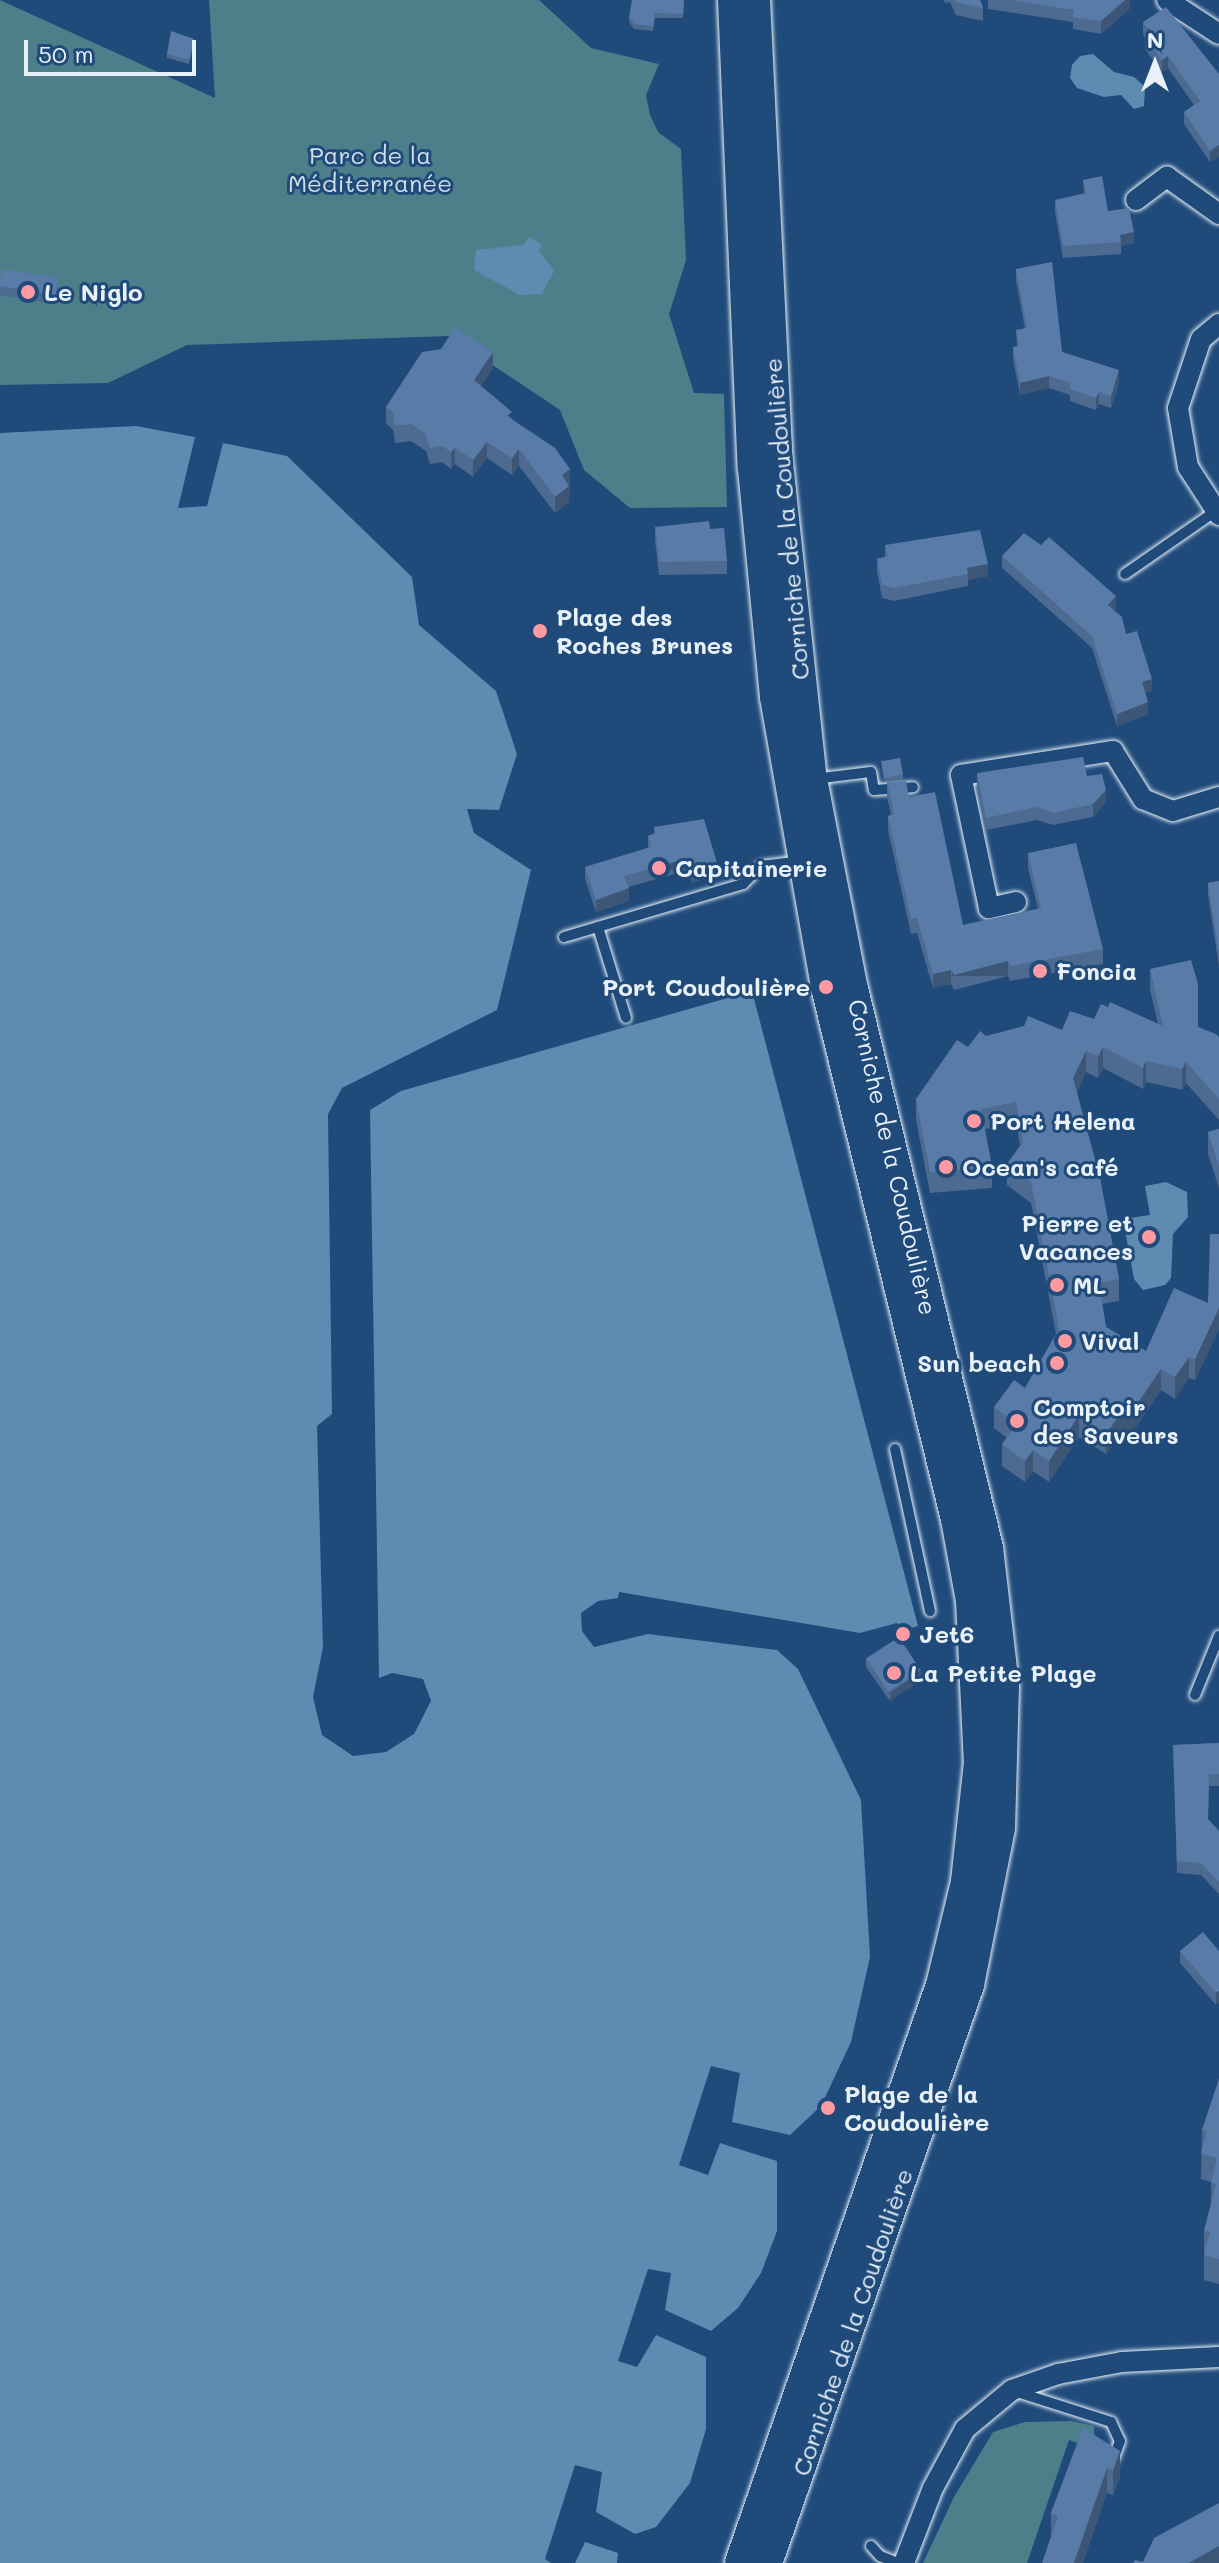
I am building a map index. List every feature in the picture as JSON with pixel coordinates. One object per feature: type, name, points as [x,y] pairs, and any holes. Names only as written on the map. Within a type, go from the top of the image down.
[{"type":"main road","name":"Corniche de la Coudoulière","points":[[733,0],[761,575],[813,860],[839,1043],[948,1436],[988,1548],[1002,1657],[1004,1755],[991,1891],[969,1985],[767,2563]]},
{"type":"main road","name":"Corniche de la Coudoulière","points":[[740,2563],[922,2048],[966,1882],[979,1762],[978,1686],[971,1601],[914,1226],[813,860],[812,779],[777,454],[755,0]]},
{"type":"street","points":[[1167,0],[1219,34]]},
{"type":"street","points":[[1136,200],[1167,177],[1219,214]]},
{"type":"street","points":[[1218,513],[1188,467],[1178,408],[1201,339],[1219,324]]},
{"type":"street","points":[[1016,902],[989,908],[961,775],[1113,751],[1143,799],[1173,811],[1219,797]]},
{"type":"street","points":[[901,2563],[933,2488],[965,2429],[1012,2390],[1058,2374],[1122,2362],[1219,2357]]},
{"type":"lane","points":[[1125,574],[1218,513]]},
{"type":"lane","points":[[812,779],[871,772],[874,790],[913,787]]},
{"type":"lane","points":[[564,937],[743,884],[761,866],[813,860]]},
{"type":"lane","points":[[598,927],[626,1018]]},
{"type":"lane","points":[[895,1449],[930,1611]]},
{"type":"lane","points":[[1195,1695],[1219,1636]]},
{"type":"lane","points":[[1012,2390],[1111,2422],[1120,2441],[1107,2463]]},
{"type":"lane","points":[[871,2546],[880,2556],[901,2563]]},
{"type":"green space","name":"Parc de la Méditerranée","points":[[0,0],[215,98],[209,0],[539,0],[591,48],[659,64],[646,95],[658,132],[681,149],[686,260],[669,314],[694,393],[724,394],[727,507],[630,508],[584,470],[560,410],[449,336],[187,345],[108,383],[0,385]]},
{"type":"green space","points":[[1071,2421],[1094,2426],[1095,2449],[1069,2440],[1027,2563],[923,2563],[954,2497],[993,2432],[1025,2422]]},
{"type":"water","points":[[1093,54],[1114,72],[1134,77],[1145,87],[1144,106],[1134,109],[1121,95],[1104,97],[1077,88],[1070,78],[1072,65],[1080,56]]},
{"type":"water","points":[[529,237],[542,245],[539,251],[554,271],[542,294],[520,295],[474,270],[476,250],[523,245]]},
{"type":"water","points":[[136,426],[195,437],[178,508],[207,506],[223,443],[287,456],[412,577],[419,625],[496,691],[517,754],[499,810],[467,809],[474,833],[531,870],[497,1010],[342,1088],[328,1114],[332,1414],[317,1426],[323,1647],[313,1697],[322,1735],[353,1756],[386,1752],[414,1734],[431,1701],[423,1679],[392,1673],[379,1678],[370,1110],[401,1091],[752,991],[918,1626],[901,1631],[897,1623],[860,1633],[619,1592],[618,1598],[598,1601],[581,1613],[582,1631],[594,1647],[648,1634],[777,1650],[798,1669],[861,1800],[870,1957],[851,2042],[821,2106],[790,2135],[732,2122],[740,2073],[711,2066],[679,2165],[708,2175],[720,2143],[777,2161],[777,2231],[761,2273],[738,2308],[711,2331],[665,2310],[671,2273],[648,2269],[618,2361],[637,2367],[656,2335],[706,2357],[706,2429],[690,2483],[656,2527],[635,2534],[596,2512],[602,2472],[575,2465],[545,2559],[551,2563],[0,2563],[0,433]]},
{"type":"water","name":"Pierre et Vacances","points":[[1166,1182],[1187,1192],[1188,1217],[1173,1234],[1171,1278],[1165,1285],[1143,1290],[1134,1279],[1123,1219],[1150,1215],[1145,1186]]},
{"type":"water","points":[[585,2542],[618,2553],[617,2563],[575,2563]]},
{"type":"building","points":[[632,0],[684,0],[683,14],[655,13],[653,26],[634,24],[629,17]]},
{"type":"building","points":[[980,0],[983,8],[956,2]]},
{"type":"building","points":[[1011,0],[1125,0],[1101,21],[1073,17],[1074,10]]},
{"type":"building","points":[[1166,7],[1219,74],[1219,145],[1210,151],[1184,112],[1200,101],[1168,56],[1162,60],[1145,37],[1151,33],[1143,22]]},
{"type":"building","points":[[171,31],[194,39],[189,60],[167,54]]},
{"type":"building","points":[[1102,176],[1108,211],[1129,208],[1134,232],[1120,235],[1121,242],[1063,246],[1055,200],[1086,193],[1083,180]]},
{"type":"building","points":[[1052,262],[1062,352],[1119,370],[1111,396],[1099,392],[1096,398],[1070,389],[1071,383],[1049,376],[1020,383],[1013,347],[1019,346],[1016,330],[1027,328],[1016,269]]},
{"type":"building","points":[[2,269],[58,278],[56,295],[0,286]]},
{"type":"building","points":[[455,327],[493,352],[474,380],[512,412],[507,416],[555,448],[570,469],[562,475],[569,486],[555,497],[519,449],[512,458],[487,442],[473,460],[455,448],[451,452],[442,446],[430,448],[426,434],[411,424],[395,426],[393,413],[386,407],[422,352],[441,349]]},
{"type":"building","points":[[709,521],[710,529],[724,528],[727,561],[659,562],[655,527]]},
{"type":"building","points":[[980,530],[988,564],[967,568],[968,574],[894,588],[882,585],[877,559],[888,556],[885,545]]},
{"type":"building","points":[[1024,533],[1041,545],[1049,537],[1116,596],[1108,605],[1122,617],[1126,634],[1137,631],[1152,679],[1142,682],[1148,702],[1117,714],[1092,636],[1002,556]]},
{"type":"building","points":[[1083,757],[1087,776],[1102,774],[1106,790],[1093,804],[1053,813],[1037,807],[986,818],[977,773]]},
{"type":"building","points":[[900,758],[903,775],[884,778],[881,761]]},
{"type":"building","points":[[906,781],[909,797],[935,792],[963,925],[1041,908],[1028,853],[1076,843],[1103,949],[1010,966],[1008,961],[954,975],[951,970],[933,974],[917,918],[911,919],[888,816],[894,814],[887,782]]},
{"type":"building","points":[[704,819],[717,863],[692,871],[689,858],[624,876],[629,888],[596,900],[585,867],[651,847],[648,836],[656,833],[654,827]]},
{"type":"building","points":[[1219,881],[1219,954],[1208,883]]},
{"type":"building","points":[[1191,960],[1198,984],[1198,1027],[1219,1037],[1219,1099],[1186,1062],[1182,1069],[1146,1061],[1143,1068],[1103,1047],[1098,1056],[1086,1051],[1073,1078],[1100,1177],[1119,1279],[1099,1283],[1106,1327],[1146,1351],[1174,1288],[1208,1303],[1210,1234],[1219,1234],[1219,1308],[1195,1359],[1189,1357],[1175,1377],[1161,1369],[1135,1407],[1122,1412],[1106,1433],[1079,1415],[1049,1461],[1033,1450],[1025,1461],[1002,1444],[1017,1424],[994,1407],[1014,1380],[1025,1388],[1059,1329],[1031,1182],[1007,1164],[1023,1142],[1016,1102],[981,1109],[992,1167],[930,1172],[916,1099],[957,1040],[968,1047],[980,1031],[986,1036],[1024,1026],[1028,1016],[1062,1030],[1070,1011],[1094,1019],[1101,1004],[1108,1007],[1110,1002],[1163,1026],[1150,969]]},
{"type":"building","points":[[1219,1129],[1219,1166],[1208,1132]]},
{"type":"building","name":"La Petite Plage","points":[[899,1637],[921,1671],[888,1692],[866,1658]]},
{"type":"building","points":[[1219,1743],[1219,1774],[1209,1774],[1208,1819],[1219,1831],[1219,1882],[1201,1863],[1177,1861],[1173,1745]]},
{"type":"building","points":[[1203,1932],[1219,1951],[1219,1991],[1216,1993],[1180,1951]]},
{"type":"building","points":[[1219,2079],[1219,2259],[1204,2255],[1210,2232],[1204,2231],[1216,2184],[1211,2183],[1217,2158],[1201,2154],[1207,2131],[1202,2130]]},
{"type":"building","points":[[1083,2428],[1120,2451],[1113,2470],[1107,2468],[1074,2563],[1042,2563],[1058,2516],[1051,2513]]},
{"type":"building","points":[[1219,2503],[1219,2546],[1189,2563],[1133,2563],[1135,2560],[1143,2562],[1154,2538]]},
{"type":"place","name":"Le Niglo","points":[[28,292]]},
{"type":"place","name":"Plage des Roches Brunes","points":[[540,631]]},
{"type":"place","name":"Capitainerie","points":[[659,868]]},
{"type":"place","name":"Foncia","points":[[1040,971]]},
{"type":"place","name":"Port Coudoulière","points":[[826,987]]},
{"type":"place","name":"Port Helena","points":[[974,1121]]},
{"type":"place","name":"Ocean's café","points":[[946,1167]]},
{"type":"place","name":"Pierre et Vacances","points":[[1149,1237]]},
{"type":"place","name":"ML","points":[[1057,1285]]},
{"type":"place","name":"Vival","points":[[1065,1341]]},
{"type":"place","name":"Sun beach","points":[[1057,1363]]},
{"type":"place","name":"Comptoir des Saveurs","points":[[1017,1421]]},
{"type":"place","name":"Jet6","points":[[903,1634]]},
{"type":"place","name":"La Petite Plage","points":[[894,1673]]},
{"type":"place","name":"Plage de la Coudoulière","points":[[828,2108]]}]
